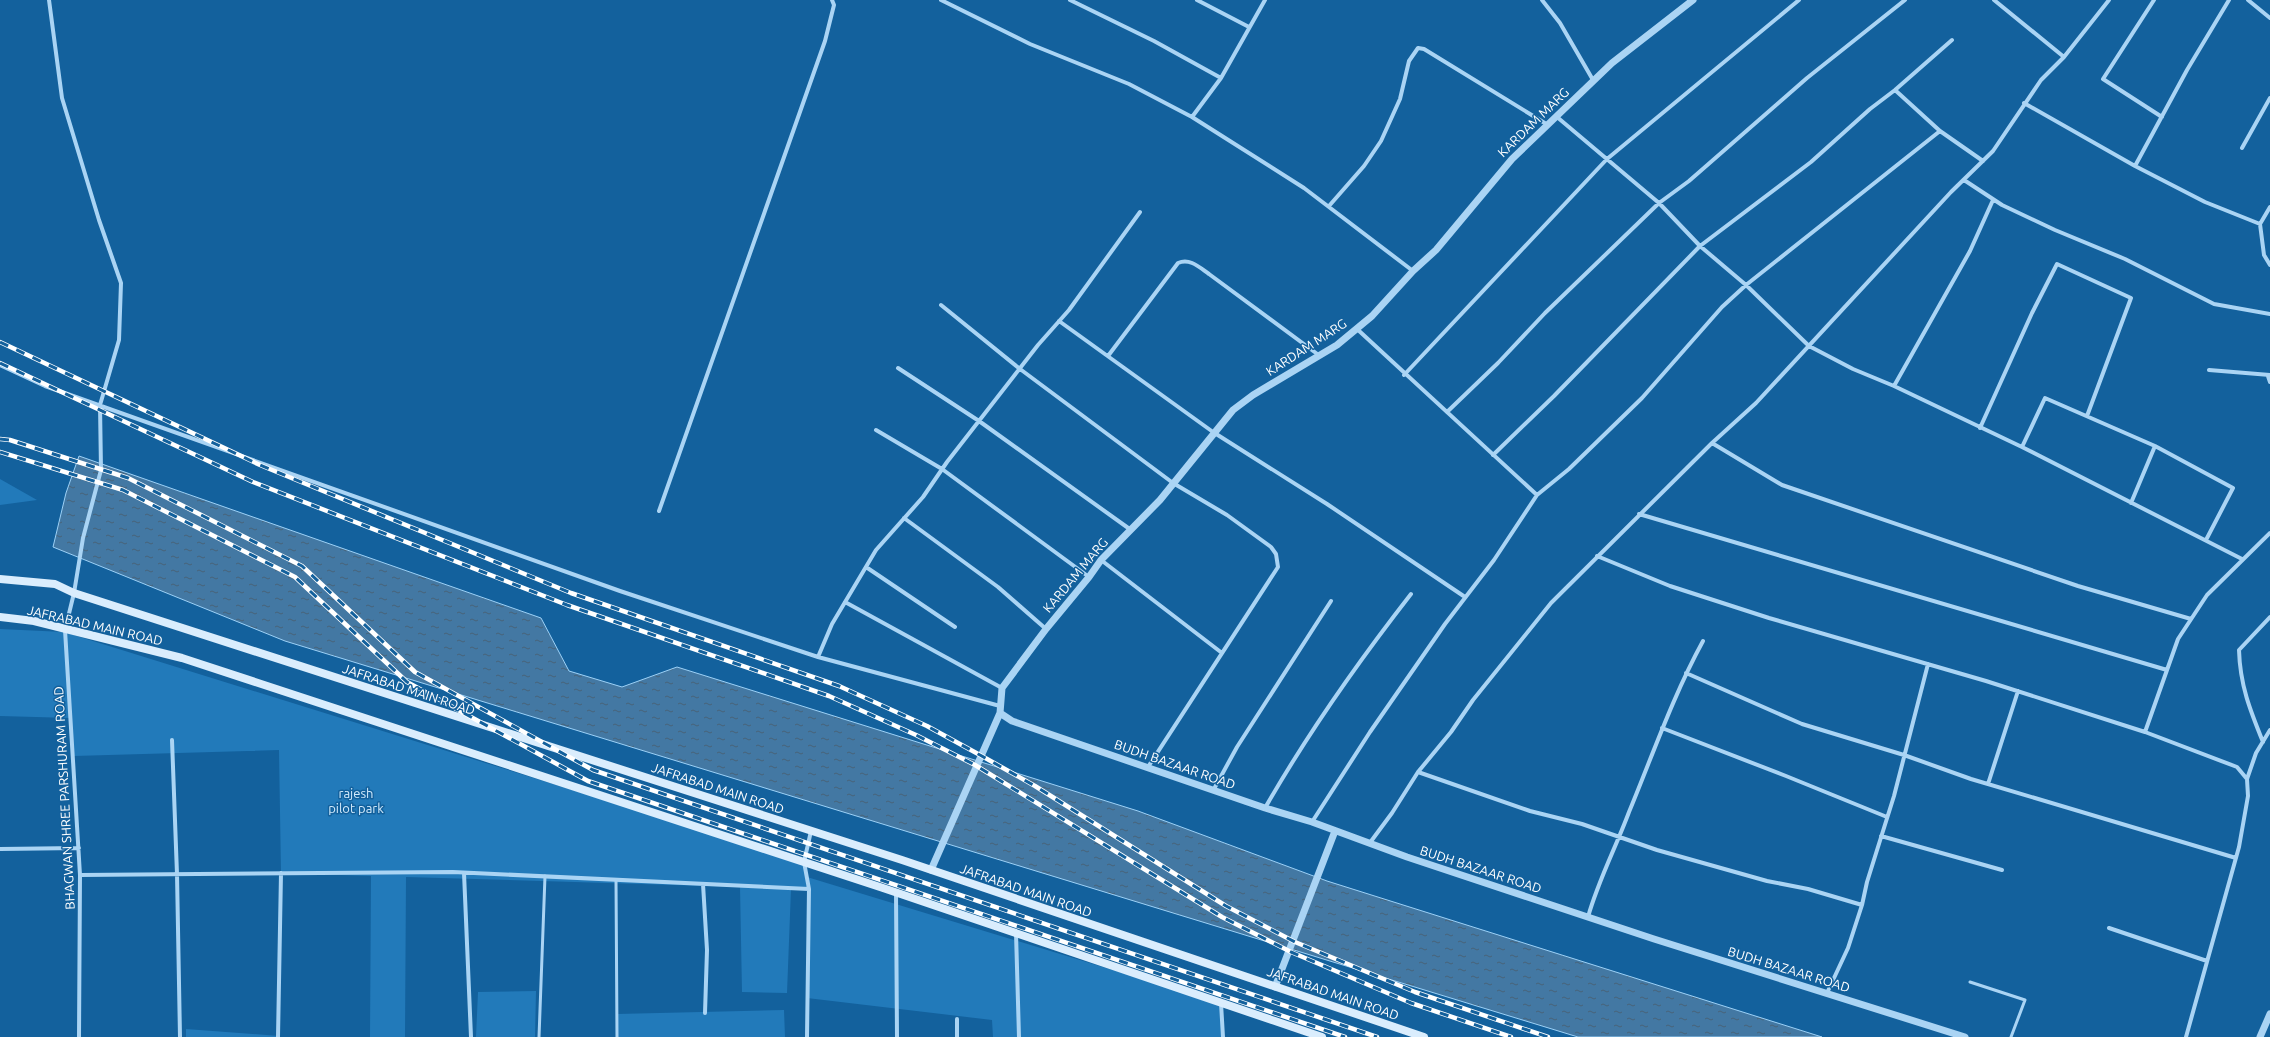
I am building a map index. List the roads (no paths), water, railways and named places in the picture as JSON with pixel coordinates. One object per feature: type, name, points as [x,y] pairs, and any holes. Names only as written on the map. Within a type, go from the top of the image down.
[{"type":"main road","name":"JAFRABAD MAIN ROAD","points":[[0,579],[54,584],[74,593],[930,870],[1424,1037]]},
{"type":"main road","name":"JAFRABAD MAIN ROAD","points":[[0,617],[34,621],[65,630],[182,658],[896,892],[1322,1037]]},
{"type":"street","name":"BHAGWAN SHREE PARSHURAM ROAD","points":[[49,0],[62,98],[99,220],[121,283],[119,340],[100,405],[101,470],[83,538],[74,593],[65,630],[80,875],[79,1037]]},
{"type":"street","points":[[659,511],[825,41],[834,5],[832,0]]},
{"type":"street","points":[[941,0],[1030,44],[1129,84],[1192,117],[1248,151],[1329,206],[1413,271]]},
{"type":"street","points":[[1070,0],[1148,38],[1221,78]]},
{"type":"street","points":[[1196,0],[1249,27]]},
{"type":"street","points":[[1192,117],[1221,78],[1265,0]]},
{"type":"street","points":[[1542,0],[1560,23],[1593,80]]},
{"type":"street","name":"KARDAM MARG","points":[[1002,688],[1046,629],[1090,577],[1101,560],[1174,483],[1233,410],[1253,394],[1320,356],[1357,329],[1413,271],[1436,250],[1512,159],[1548,126],[1593,80],[1634,44],[1693,0]]},
{"type":"street","points":[[1404,375],[1607,159],[1799,0]]},
{"type":"street","points":[[1447,412],[1498,363],[1544,313],[1659,203],[1689,181],[1807,78],[1905,0]]},
{"type":"street","points":[[1994,0],[2064,57]]},
{"type":"street","points":[[1369,844],[1392,813],[1418,772],[1551,603],[1639,514],[1712,443],[1756,403],[1964,180],[1993,151],[2024,103],[2041,80],[2064,57],[2109,0]]},
{"type":"street","points":[[2154,0],[2103,79],[2162,117]]},
{"type":"street","points":[[2135,166],[2229,0]]},
{"type":"street","points":[[2248,0],[2270,18]]},
{"type":"street","points":[[1493,455],[1554,396],[1700,246],[1811,162],[1870,109],[1895,90],[1952,40]]},
{"type":"street","points":[[1329,206],[1364,166],[1381,141],[1400,99],[1410,61],[1418,48],[1424,49],[1548,126]]},
{"type":"street","points":[[1895,90],[1940,131],[1982,161]]},
{"type":"street","points":[[2242,148],[2270,98]]},
{"type":"street","points":[[2024,103],[2135,166],[2205,202],[2260,224]]},
{"type":"street","points":[[1557,117],[1659,203],[1700,246],[1746,285],[1809,346],[1853,369],[1894,386],[2022,447],[2242,559]]},
{"type":"street","points":[[1312,822],[1370,732],[1465,598],[1494,560],[1537,494],[1569,469],[1642,398],[1722,307],[1746,285],[1940,131]]},
{"type":"street","points":[[1964,180],[1993,200],[2055,230],[2139,266],[2183,290],[2214,304],[2270,314]]},
{"type":"street","points":[[1894,386],[1970,250],[1993,200]]},
{"type":"street","points":[[2270,207],[2260,224],[2264,255],[2270,265]]},
{"type":"street","points":[[818,657],[832,624],[876,550],[923,497],[942,468],[1059,321],[1140,212]]},
{"type":"street","points":[[1108,356],[1178,263],[1184,260],[1191,262],[1209,274],[1320,356]]},
{"type":"street","points":[[1980,428],[2032,313],[2058,264],[2131,298],[2086,416]]},
{"type":"street","points":[[941,305],[1020,369],[1174,483],[1227,515],[1271,547],[1276,554],[1278,567],[1148,767]]},
{"type":"street","points":[[1059,321],[1214,432],[1327,504],[1465,598]]},
{"type":"street","points":[[1357,329],[1404,375],[1537,494]]},
{"type":"street","points":[[0,365],[45,386],[612,588],[818,657],[1000,710]]},
{"type":"street","points":[[898,368],[979,421],[1131,530]]},
{"type":"street","points":[[2209,370],[2269,376],[2270,382]]},
{"type":"street","points":[[2022,447],[2045,398],[2154,446],[2233,488],[2206,540]]},
{"type":"street","points":[[876,430],[942,468],[1090,577]]},
{"type":"street","points":[[1712,443],[1782,485],[2078,586],[2191,619]]},
{"type":"street","points":[[2131,503],[2154,446]]},
{"type":"street","points":[[1639,514],[2167,670]]},
{"type":"street","points":[[904,518],[998,587],[1046,629]]},
{"type":"street","points":[[2145,732],[2178,639],[2207,594],[2270,533]]},
{"type":"street","points":[[1597,556],[1670,586],[1769,618],[2018,691],[2145,732],[2237,767],[2247,778]]},
{"type":"street","points":[[1101,560],[1222,653]]},
{"type":"street","points":[[866,567],[954,627]]},
{"type":"street","points":[[1264,808],[1297,751],[1365,653],[1411,594]]},
{"type":"street","points":[[1214,789],[1237,747],[1331,601]]},
{"type":"street","points":[[845,602],[1002,688],[1000,710],[930,870]]},
{"type":"street","points":[[2263,742],[2245,697],[2239,667],[2239,650],[2270,617]]},
{"type":"street","points":[[1588,917],[1594,894],[1620,837],[1662,728],[1686,674],[1703,641]]},
{"type":"street","points":[[1827,993],[1848,948],[1862,905],[1928,664]]},
{"type":"street","points":[[1686,674],[1802,724],[1904,755],[1988,784],[2236,858]]},
{"type":"street","points":[[1988,784],[2018,691]]},
{"type":"street","name":"BUDH BAZAAR ROAD","points":[[1000,710],[1012,721],[1214,789],[1264,808],[1312,822],[1369,844],[1588,917],[1965,1037]]},
{"type":"street","points":[[1662,728],[1786,776],[1887,818]]},
{"type":"street","points":[[2186,1037],[2236,858],[2248,796],[2247,778],[2256,753],[2270,730]]},
{"type":"street","points":[[172,740],[178,874],[180,1037]]},
{"type":"street","points":[[1418,772],[1523,809],[1620,837],[1657,850],[1767,881],[1808,889],[1862,905]]},
{"type":"street","points":[[806,1037],[809,889],[804,862],[810,831]]},
{"type":"street","points":[[1275,987],[1335,831]]},
{"type":"street","points":[[1881,836],[2002,870]]},
{"type":"street","points":[[0,849],[79,848]]},
{"type":"street","points":[[278,1037],[281,873]]},
{"type":"street","points":[[80,875],[464,873],[809,889]]},
{"type":"street","points":[[464,873],[471,1037]]},
{"type":"street","points":[[703,884],[707,950],[705,1013]]},
{"type":"street","points":[[896,892],[897,1037]]},
{"type":"street","points":[[2109,928],[2207,961]]},
{"type":"street","points":[[1016,933],[1019,1037]]},
{"type":"street","points":[[1221,1003],[1222,1037]]},
{"type":"street","points":[[2260,1037],[2270,1014]]},
{"type":"street","points":[[956,1019],[957,1037]]},
{"type":"lane","points":[[539,1037],[545,876]]},
{"type":"lane","points":[[616,880],[617,1037]]},
{"type":"lane","points":[[1970,982],[2025,1000],[2011,1037]]},
{"type":"water","points":[[79,456],[541,618],[569,671],[622,687],[677,667],[1138,811],[1327,881],[1822,1037],[1578,1037],[285,641],[53,547],[66,493]]},
{"type":"railway","points":[[0,342],[260,465],[571,593],[839,686],[927,726],[980,755],[1035,786],[1226,906],[1295,942],[1415,992],[1548,1037]]},
{"type":"railway","points":[[0,363],[253,482],[567,605],[829,696],[916,735],[975,765],[1222,917],[1291,952],[1411,1003],[1511,1037]]},
{"type":"railway","points":[[0,439],[10,440],[128,478],[302,566],[415,672],[593,770],[1377,1037]]},
{"type":"railway","points":[[0,452],[123,490],[295,577],[407,682],[588,781],[1345,1037]]},
{"type":"park label","name":"rajesh pilot park","points":[[356,800]]}]
